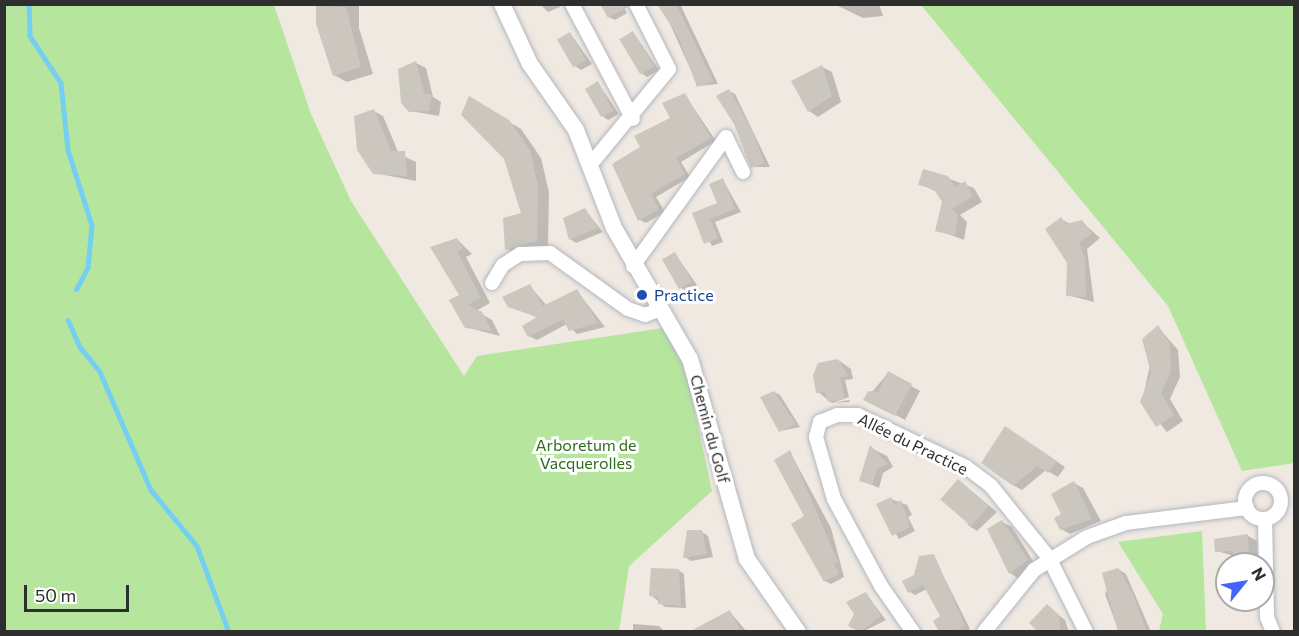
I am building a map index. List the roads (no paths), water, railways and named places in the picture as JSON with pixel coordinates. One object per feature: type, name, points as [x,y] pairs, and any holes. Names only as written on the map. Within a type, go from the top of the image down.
[{"type":"street","name":"Chemin du Golf","points":[[502,4],[530,64],[576,130],[633,266],[695,371],[747,559],[798,632]]},
{"type":"street","points":[[572,4],[633,118]]},
{"type":"street","points":[[590,165],[633,118],[669,69],[636,4]]},
{"type":"street","points":[[633,266],[726,137],[743,172]]},
{"type":"street","points":[[492,284],[503,265],[520,254],[550,253],[628,309],[645,315],[660,309]]},
{"type":"street","name":"Allée du Practice","points":[[913,632],[880,586],[834,499],[816,437],[820,422],[837,415],[858,415],[966,467],[991,486],[1048,558],[1086,632]]},
{"type":"street","points":[[1247,508],[1253,486],[1275,488],[1279,510],[1264,519]]},
{"type":"street","points":[[984,632],[1007,597],[1048,558],[1125,523],[1247,508],[1264,519]]},
{"type":"street","points":[[1264,519],[1267,617],[1273,632]]},
{"type":"waterway","points":[[29,4],[30,36],[61,83],[68,150],[92,225],[88,268],[77,289]]},
{"type":"waterway","points":[[68,320],[80,347],[100,372],[151,490],[197,546],[229,632]]},
{"type":"place","name":"Practice","points":[[642,295]]},
{"type":"park label","name":"Arboretum de Vacquerolles","points":[[586,454]]}]
